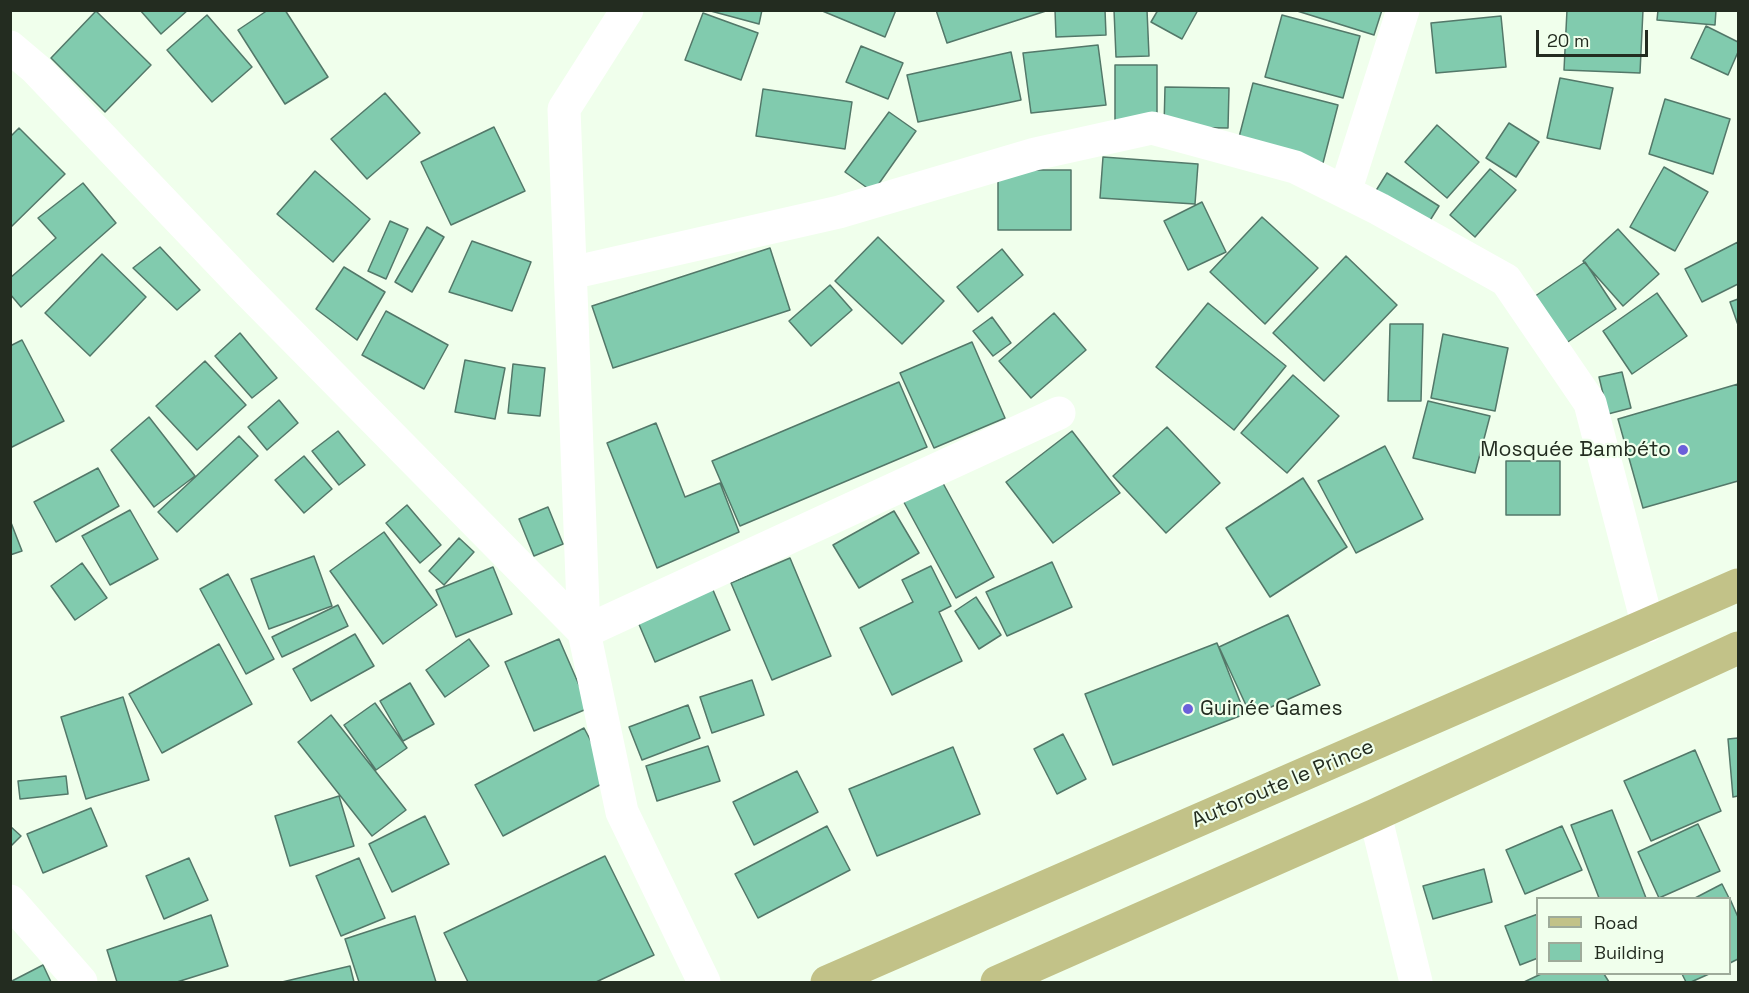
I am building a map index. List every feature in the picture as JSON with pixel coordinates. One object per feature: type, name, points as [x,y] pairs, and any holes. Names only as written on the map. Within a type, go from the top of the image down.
[{"type":"main road","name":"Autoroute le Prince","points":[[826,982],[1738,585]]},
{"type":"main road","points":[[997,982],[1376,815],[1738,648]]},
{"type":"street","points":[[627,10],[564,109],[584,632],[622,813],[704,982]]},
{"type":"street","points":[[1345,192],[1403,10]]},
{"type":"street","points":[[10,47],[36,69],[243,286],[584,632]]},
{"type":"street","points":[[571,273],[839,212],[1035,153],[1152,128],[1295,167],[1506,280],[1590,403],[1648,626]]},
{"type":"street","points":[[584,632],[1059,413]]},
{"type":"street","points":[[1376,815],[1416,982]]},
{"type":"street","points":[[10,901],[81,982]]},
{"type":"building","points":[[140,10],[188,10],[161,34]]},
{"type":"building","points":[[268,10],[285,10],[328,77],[285,104],[238,30]]},
{"type":"building","points":[[707,10],[762,10],[759,24]]},
{"type":"building","points":[[820,10],[896,10],[885,37]]},
{"type":"building","points":[[936,10],[1049,10],[947,43]]},
{"type":"building","points":[[1055,10],[1105,10],[1106,35],[1056,37]]},
{"type":"building","points":[[1114,10],[1147,10],[1149,56],[1116,57]]},
{"type":"building","points":[[1158,10],[1198,10],[1182,39],[1151,22]]},
{"type":"building","points":[[1294,10],[1382,10],[1374,35]]},
{"type":"building","points":[[1567,10],[1643,10],[1640,73],[1564,70]]},
{"type":"building","points":[[1658,10],[1716,10],[1715,25],[1657,20]]},
{"type":"building","points":[[96,11],[151,65],[105,112],[51,58]]},
{"type":"building","points":[[703,13],[758,33],[741,80],[685,60]]},
{"type":"building","points":[[207,15],[252,67],[212,102],[167,50]]},
{"type":"building","points":[[1282,15],[1360,36],[1343,98],[1265,77]]},
{"type":"building","points":[[1501,16],[1506,67],[1436,73],[1431,23]]},
{"type":"building","points":[[1706,26],[1738,42],[1738,52],[1728,75],[1691,58]]},
{"type":"building","points":[[1098,45],[1106,105],[1031,113],[1023,53]]},
{"type":"building","points":[[861,46],[903,63],[888,99],[846,82]]},
{"type":"building","points":[[1011,52],[1021,100],[918,122],[907,75]]},
{"type":"building","points":[[1115,65],[1157,65],[1157,122],[1115,122]]},
{"type":"building","points":[[1560,78],[1613,88],[1600,149],[1547,138]]},
{"type":"building","points":[[1253,83],[1338,105],[1323,163],[1238,141]]},
{"type":"building","points":[[1165,87],[1229,88],[1228,128],[1164,127]]},
{"type":"building","points":[[763,89],[852,102],[845,149],[756,136]]},
{"type":"building","points":[[385,93],[420,133],[367,179],[331,139]]},
{"type":"building","points":[[1665,99],[1730,119],[1713,174],[1649,154]]},
{"type":"building","points":[[889,112],[916,131],[873,192],[845,172]]},
{"type":"building","points":[[1509,123],[1539,142],[1516,177],[1486,158]]},
{"type":"building","points":[[1437,125],[1479,162],[1447,198],[1405,162]]},
{"type":"building","points":[[494,127],[525,191],[451,225],[421,162]]},
{"type":"building","points":[[19,128],[65,174],[10,228],[10,137]]},
{"type":"building","points":[[1103,157],[1198,164],[1195,204],[1100,198]]},
{"type":"building","points":[[1664,167],[1708,192],[1675,251],[1630,227]]},
{"type":"building","points":[[1490,169],[1516,190],[1475,237],[1450,215]]},
{"type":"building","points":[[998,170],[1071,170],[1071,230],[998,230]]},
{"type":"building","points":[[315,171],[370,219],[333,262],[277,214]]},
{"type":"building","points":[[1387,173],[1439,206],[1424,230],[1372,197]]},
{"type":"building","points":[[83,183],[116,223],[21,307],[10,294],[10,278],[56,238],[38,218]]},
{"type":"building","points":[[1202,202],[1226,252],[1188,270],[1164,221]]},
{"type":"building","points":[[1262,217],[1318,268],[1265,324],[1210,272]]},
{"type":"building","points":[[390,221],[408,229],[386,279],[368,271]]},
{"type":"building","points":[[427,227],[444,237],[412,292],[395,282]]},
{"type":"building","points":[[1618,229],[1659,274],[1623,306],[1583,261]]},
{"type":"building","points":[[878,237],[944,301],[902,344],[835,281]]},
{"type":"building","points":[[472,241],[531,262],[512,311],[449,292]]},
{"type":"building","points":[[1738,242],[1738,284],[1702,302],[1685,269]]},
{"type":"building","points":[[160,247],[200,290],[177,310],[133,268]]},
{"type":"building","points":[[770,248],[790,310],[613,368],[592,306]]},
{"type":"building","points":[[1002,249],[1023,275],[978,312],[957,287]]},
{"type":"building","points":[[102,254],[146,297],[90,356],[45,313]]},
{"type":"building","points":[[1346,256],[1397,305],[1324,381],[1273,333]]},
{"type":"building","points":[[1585,262],[1616,309],[1559,348],[1528,301]]},
{"type":"building","points":[[344,267],[385,292],[357,340],[316,309]]},
{"type":"building","points":[[830,285],[852,310],[811,346],[789,321]]},
{"type":"building","points":[[1657,293],[1687,336],[1632,374],[1603,331]]},
{"type":"building","points":[[1738,299],[1738,325],[1730,302]]},
{"type":"building","points":[[1208,303],[1286,366],[1234,430],[1156,367]]},
{"type":"building","points":[[386,311],[448,345],[424,389],[362,355]]},
{"type":"building","points":[[1054,313],[1086,350],[1031,398],[999,361]]},
{"type":"building","points":[[992,317],[1011,343],[993,356],[973,331]]},
{"type":"building","points":[[1390,324],[1423,324],[1421,401],[1388,401]]},
{"type":"building","points":[[240,333],[277,378],[252,398],[215,356]]},
{"type":"building","points":[[1443,334],[1508,348],[1495,411],[1431,398]]},
{"type":"building","points":[[22,340],[64,421],[10,448],[10,346]]},
{"type":"building","points":[[972,342],[1005,418],[934,448],[900,373]]},
{"type":"building","points":[[465,360],[505,368],[495,419],[455,412]]},
{"type":"building","points":[[205,361],[246,405],[197,450],[156,406]]},
{"type":"building","points":[[513,364],[545,368],[540,416],[508,413]]},
{"type":"building","points":[[1622,372],[1631,408],[1608,414],[1599,377]]},
{"type":"building","points":[[1293,375],[1339,416],[1287,473],[1241,433]]},
{"type":"building","points":[[899,382],[927,447],[740,526],[712,461]]},
{"type":"building","name":"Mosquée Bambéto","points":[[1738,384],[1738,481],[1643,508],[1618,419]]},
{"type":"building","points":[[279,400],[298,423],[267,450],[248,427]]},
{"type":"building","points":[[1428,401],[1490,416],[1475,473],[1413,458]]},
{"type":"building","points":[[149,417],[195,476],[154,507],[111,450]]},
{"type":"building","points":[[656,423],[685,497],[720,483],[739,532],[657,568],[607,443]]},
{"type":"building","points":[[1167,427],[1220,483],[1166,533],[1113,476]]},
{"type":"building","points":[[338,431],[365,465],[339,485],[312,451]]},
{"type":"building","points":[[1072,431],[1120,493],[1053,543],[1006,482]]},
{"type":"building","points":[[239,436],[258,456],[177,532],[158,512]]},
{"type":"building","points":[[1385,446],[1423,519],[1356,553],[1318,481]]},
{"type":"building","points":[[304,456],[332,489],[304,513],[275,480]]},
{"type":"building","points":[[1506,461],[1560,461],[1560,515],[1506,515]]},
{"type":"building","points":[[98,468],[119,506],[56,542],[34,502]]},
{"type":"building","points":[[938,474],[994,577],[956,598],[900,495]]},
{"type":"building","points":[[1303,478],[1347,547],[1270,597],[1226,528]]},
{"type":"building","points":[[407,505],[441,545],[420,563],[386,523]]},
{"type":"building","points":[[548,507],[563,544],[534,556],[519,519]]},
{"type":"building","points":[[130,510],[158,559],[110,585],[82,536]]},
{"type":"building","points":[[894,511],[919,553],[859,588],[833,545]]},
{"type":"building","points":[[10,520],[22,551],[10,555]]},
{"type":"building","points":[[384,532],[437,605],[383,644],[330,571]]},
{"type":"building","points":[[459,538],[474,552],[444,585],[429,571]]},
{"type":"building","points":[[314,556],[332,606],[269,629],[251,579]]},
{"type":"building","points":[[790,558],[831,656],[772,680],[731,583]]},
{"type":"building","points":[[1052,562],[1072,607],[1007,636],[986,592]]},
{"type":"building","points":[[82,563],[107,598],[75,620],[51,586]]},
{"type":"building","points":[[931,566],[951,606],[939,612],[962,661],[892,695],[860,628],[913,602],[902,580]]},
{"type":"building","points":[[493,567],[512,614],[456,637],[436,590]]},
{"type":"building","points":[[228,574],[274,659],[246,674],[200,589]]},
{"type":"building","points":[[710,583],[730,630],[655,662],[635,615]]},
{"type":"building","points":[[976,597],[1001,635],[979,649],[955,611]]},
{"type":"building","points":[[338,605],[348,626],[282,657],[272,637]]},
{"type":"building","points":[[1288,615],[1320,685],[1251,716],[1219,647]]},
{"type":"building","points":[[355,634],[374,666],[311,701],[293,669]]},
{"type":"building","points":[[469,639],[489,666],[445,697],[426,670]]},
{"type":"building","points":[[559,639],[589,708],[534,731],[505,662]]},
{"type":"building","points":[[1217,643],[1245,714],[1113,765],[1085,694]]},
{"type":"building","points":[[219,644],[252,704],[162,753],[129,694]]},
{"type":"building","points":[[752,680],[764,715],[712,733],[700,697]]},
{"type":"building","points":[[410,683],[434,724],[403,741],[380,701]]},
{"type":"building","points":[[123,697],[149,780],[86,799],[61,717]]},
{"type":"building","points":[[375,703],[407,748],[376,770],[344,725]]},
{"type":"building","points":[[688,705],[700,738],[642,760],[629,727]]},
{"type":"building","points":[[331,715],[406,810],[372,836],[298,742]]},
{"type":"building","points":[[584,728],[611,779],[503,836],[475,785]]},
{"type":"building","points":[[1063,734],[1086,779],[1057,794],[1034,749]]},
{"type":"building","points":[[1738,738],[1738,796],[1733,797],[1728,739]]},
{"type":"building","points":[[708,746],[720,781],[657,801],[646,766]]},
{"type":"building","points":[[953,747],[980,814],[877,856],[849,789]]},
{"type":"building","points":[[1695,750],[1721,811],[1651,841],[1624,781]]},
{"type":"building","points":[[797,771],[818,812],[754,845],[733,802]]},
{"type":"building","points":[[66,776],[68,794],[20,799],[18,781]]},
{"type":"building","points":[[339,796],[354,846],[290,866],[275,816]]},
{"type":"building","points":[[91,808],[107,846],[43,873],[27,834]]},
{"type":"building","points":[[1612,810],[1646,897],[1599,897],[1571,825]]},
{"type":"building","points":[[425,816],[449,864],[392,892],[369,844]]},
{"type":"building","points":[[1698,824],[1720,871],[1659,897],[1638,852]]},
{"type":"building","points":[[10,826],[21,836],[10,847]]},
{"type":"building","points":[[827,826],[850,870],[758,918],[735,874]]},
{"type":"building","points":[[1562,826],[1582,870],[1525,894],[1506,850]]},
{"type":"building","points":[[605,856],[654,955],[596,982],[468,982],[444,933]]},
{"type":"building","points":[[189,858],[208,900],[164,919],[146,876]]},
{"type":"building","points":[[359,858],[385,918],[341,936],[316,876]]},
{"type":"building","points":[[1484,869],[1492,902],[1433,919],[1423,886]]},
{"type":"building","points":[[1722,884],[1728,897],[1697,897]]},
{"type":"building","points":[[1731,901],[1738,917],[1738,959],[1731,962]]},
{"type":"building","points":[[211,915],[228,966],[177,982],[117,982],[107,950]]},
{"type":"building","points":[[1536,915],[1536,959],[1520,965],[1505,926]]},
{"type":"building","points":[[415,916],[436,982],[359,982],[345,939]]},
{"type":"building","points":[[43,965],[51,982],[10,982]]},
{"type":"building","points":[[350,966],[354,982],[282,982]]},
{"type":"building","points":[[1539,975],[1605,975],[1609,982],[1524,982]]},
{"type":"building","points":[[1682,975],[1707,975],[1691,982],[1686,982]]},
{"type":"place","name":"Mosquée Bambéto","points":[[1683,450]]},
{"type":"place","name":"Guinée Games","points":[[1188,709]]}]
